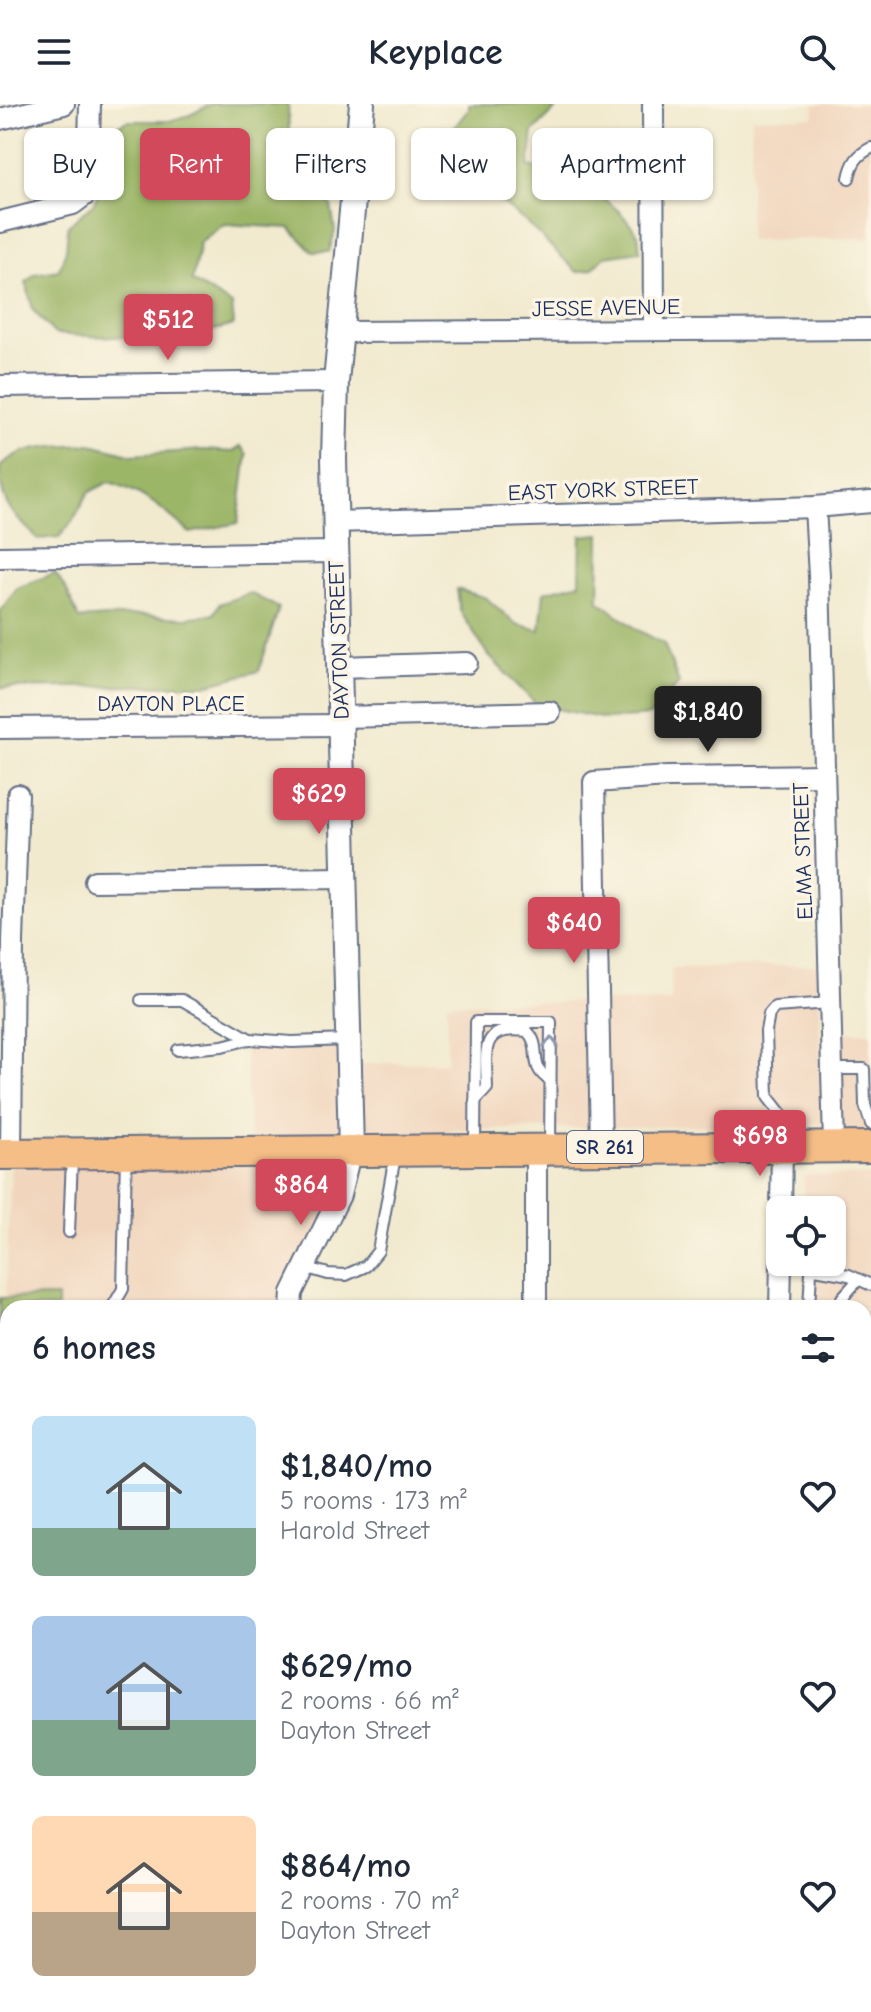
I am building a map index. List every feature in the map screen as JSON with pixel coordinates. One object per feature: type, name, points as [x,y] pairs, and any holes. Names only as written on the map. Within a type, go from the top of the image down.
[{"type":"main road","name":"SR 261","points":[[5,1154],[834,1146],[871,1138]]},
{"type":"street","points":[[0,119],[64,104]]},
{"type":"street","points":[[0,222],[73,204],[85,195],[90,104]]},
{"type":"street","name":"DAYTON STREET","points":[[292,1300],[304,1267],[340,1195],[351,1150],[342,721],[335,552],[336,382],[362,104]]},
{"type":"street","points":[[653,104],[654,330]]},
{"type":"street","name":"JESSE AVENUE","points":[[341,332],[871,329]]},
{"type":"street","points":[[0,386],[336,382]]},
{"type":"street","name":"EAST YORK STREET","points":[[335,522],[815,507],[871,502]]},
{"type":"street","name":"ELMA STREET","points":[[815,507],[834,1146]]},
{"type":"street","points":[[0,557],[335,552]]},
{"type":"street","points":[[340,667],[467,663]]},
{"type":"street","name":"DAYTON PLACE","points":[[0,728],[342,721],[550,712]]},
{"type":"street","points":[[601,1147],[594,782],[668,777],[824,775]]},
{"type":"street","points":[[5,1154],[6,941],[18,795]]},
{"type":"street","points":[[95,881],[345,878]]},
{"type":"street","points":[[782,1196],[784,1146]]},
{"type":"street","points":[[536,1300],[543,1148]]},
{"type":"street","points":[[780,1300],[781,1276]]},
{"type":"lane","points":[[849,178],[852,164],[871,148]]},
{"type":"lane","points":[[141,1000],[182,1000],[250,1039]]},
{"type":"lane","points":[[784,1146],[786,1120],[768,1097],[766,1031],[769,1014],[775,1007],[830,1003]]},
{"type":"lane","points":[[475,1149],[476,1022],[551,1022],[550,1080],[543,1148]]},
{"type":"lane","points":[[475,1101],[487,1088],[486,1049],[490,1037],[497,1031],[527,1031],[534,1038],[536,1065],[540,1074],[550,1080]]},
{"type":"lane","points":[[178,1050],[222,1046],[250,1039],[292,1042],[348,1040]]},
{"type":"lane","points":[[832,1069],[864,1069],[865,1105],[871,1138]]},
{"type":"lane","points":[[304,1267],[346,1275],[366,1266],[378,1251],[396,1150]]},
{"type":"lane","points":[[69,1232],[72,1153]]},
{"type":"lane","points":[[117,1300],[123,1289],[126,1153]]},
{"type":"lane","points":[[846,1274],[871,1285]]},
{"type":"lane","points":[[809,1300],[811,1276]]},
{"type":"lane","points":[[841,1300],[858,1280]]},
{"type":"shaded area","points":[[814,104],[871,104],[871,238],[749,240],[752,118],[813,117]]},
{"type":"shaded area","points":[[819,965],[821,1124],[449,1130],[448,1149],[351,1150],[294,1300],[6,1298],[11,1161],[251,1151],[245,1047],[348,1040],[349,1064],[447,1062],[447,1003],[671,1001],[672,968]]},
{"type":"shaded area","points":[[831,1032],[871,1032],[871,1147],[834,1146]]},
{"type":"shaded area","points":[[810,1175],[871,1176],[871,1300],[804,1300],[804,1276],[846,1276],[846,1196],[804,1196],[804,1177]]},
{"type":"green space","points":[[211,104],[288,104],[289,128],[266,128],[266,200],[326,200],[331,205],[335,231],[329,252],[313,252],[290,228],[224,224],[200,242],[192,281],[232,305],[234,325],[170,335],[121,337],[55,334],[33,310],[26,282],[35,274],[59,270],[66,250],[68,226],[95,200],[124,200],[124,128],[113,128],[127,121],[169,121]]},
{"type":"green space","points":[[469,104],[561,104],[537,128],[532,128],[529,166],[532,167],[532,200],[606,200],[638,234],[640,251],[605,256],[592,269],[577,272],[500,200],[516,200],[516,128],[454,128],[469,109]]},
{"type":"green space","points":[[91,444],[133,455],[202,450],[233,452],[240,446],[247,454],[238,523],[190,533],[143,496],[109,482],[89,492],[72,522],[59,537],[38,539],[9,508],[2,491],[0,467],[9,459],[30,450]]},
{"type":"green space","points":[[600,534],[599,601],[638,630],[664,644],[679,683],[650,716],[606,719],[537,705],[488,655],[460,611],[457,589],[486,598],[516,624],[540,630],[544,592],[580,583],[581,536]]},
{"type":"green space","points":[[55,573],[79,619],[137,615],[185,618],[214,614],[219,604],[250,593],[279,608],[259,671],[205,685],[0,688],[0,611],[17,588]]},
{"type":"green space","points":[[57,1297],[57,1300],[0,1300]]}]
